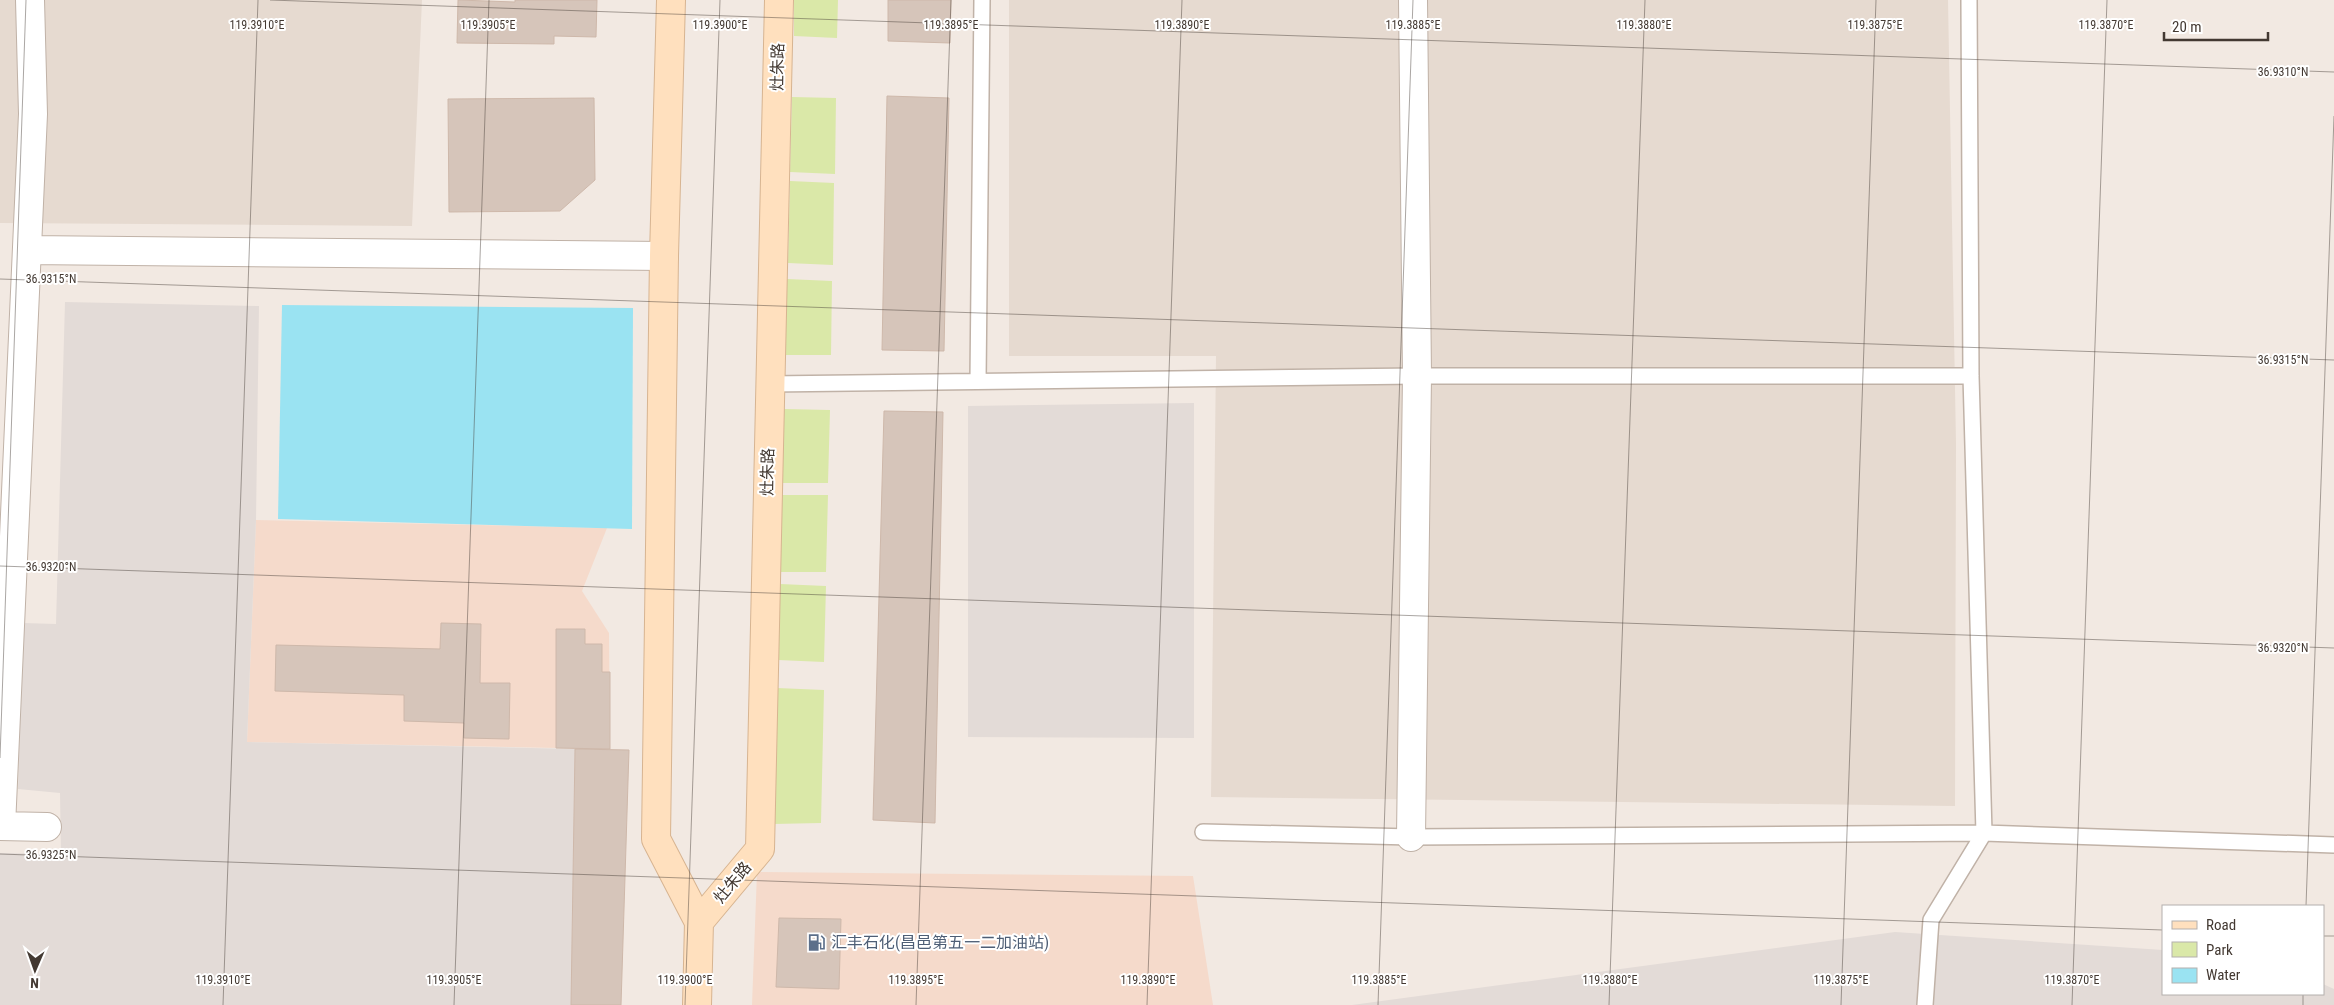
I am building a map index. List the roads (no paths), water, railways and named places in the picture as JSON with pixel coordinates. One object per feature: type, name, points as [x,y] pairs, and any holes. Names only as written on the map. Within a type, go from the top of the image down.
[{"type":"main road","name":"灶朱路","points":[[671,0],[664,256],[656,839],[699,922],[697,1005]]},
{"type":"main road","name":"灶朱路","points":[[699,922],[760,849],[779,0]]},
{"type":"street","points":[[30,0],[33,114],[1,826],[47,827]]},
{"type":"street","points":[[1412,837],[1417,376],[1413,0]]},
{"type":"street","points":[[27,250],[664,256]]},
{"type":"lane","points":[[978,381],[982,0]]},
{"type":"lane","points":[[1925,1005],[1930,920],[1984,833],[1971,376],[1970,0]]},
{"type":"lane","points":[[769,384],[1417,376],[1971,376]]},
{"type":"lane","points":[[1203,832],[1412,837],[1984,833],[2334,845]]},
{"type":"water","points":[[282,305],[633,308],[632,529],[278,519]]},
{"type":"place","name":"汇丰石化(昌邑第五一二加油站)","points":[[817,942]]}]
